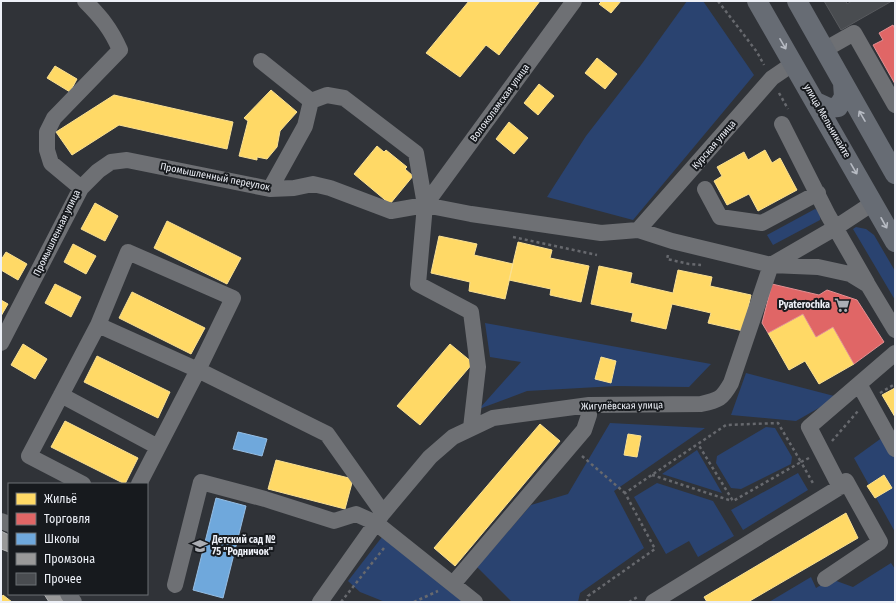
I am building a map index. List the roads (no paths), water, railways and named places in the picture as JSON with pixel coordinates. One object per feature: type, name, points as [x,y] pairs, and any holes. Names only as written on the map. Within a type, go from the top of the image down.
[{"type":"main road","name":"улица Мельникайте","points":[[757,1],[794,63],[895,242]]},
{"type":"main road","points":[[797,1],[895,174]]},
{"type":"main road","points":[[816,102],[829,108],[838,107],[844,97],[843,83]]},
{"type":"street","name":"Промышленная улица","points":[[1,343],[82,188],[51,163],[47,150],[47,132],[54,118],[120,50],[114,35],[99,15],[85,1]]},
{"type":"street","name":"Волоколамская улица","points":[[425,205],[574,1]]},
{"type":"street","points":[[824,50],[854,33],[895,105]]},
{"type":"street","points":[[261,62],[312,101]]},
{"type":"street","name":"Курская улица","points":[[638,230],[772,78],[794,63]]},
{"type":"street","points":[[312,101],[327,95],[344,98],[416,153],[425,205],[418,284],[471,312],[478,367],[471,428]]},
{"type":"street","points":[[270,189],[305,126],[312,101]]},
{"type":"street","points":[[782,124],[835,228],[895,330]]},
{"type":"street","name":"Промышленный переулок","points":[[82,188],[98,171],[111,162],[127,160],[270,189],[294,188],[313,184],[330,188],[391,211],[425,205]]},
{"type":"street","points":[[705,188],[720,217],[762,223],[818,193]]},
{"type":"street","points":[[771,265],[835,228],[873,203]]},
{"type":"street","points":[[425,205],[471,214],[601,233],[638,230],[672,241],[771,265],[818,267],[850,274],[868,285]]},
{"type":"street","points":[[82,483],[29,456],[98,325],[128,252],[233,298],[198,370],[140,483]]},
{"type":"street","name":"Жигулёвская улица","points":[[320,602],[380,518],[430,457],[453,437],[493,418],[589,405],[701,404],[713,402],[724,395],[731,383],[771,265]]},
{"type":"street","points":[[98,325],[198,370],[328,434],[392,536],[475,602]]},
{"type":"street","points":[[840,487],[809,427],[895,353]]},
{"type":"street","points":[[859,384],[895,449]]},
{"type":"street","points":[[61,395],[158,447]]},
{"type":"street","points":[[453,584],[584,430],[589,415],[589,405]]},
{"type":"street","points":[[653,602],[840,487],[846,481],[880,542],[825,578]]},
{"type":"street","points":[[175,586],[201,482],[265,499],[334,521],[356,514],[380,518]]},
{"type":"place","name":"Pyaterochka","points":[[842,305]]},
{"type":"place","name":"Детский сад № 75 \"Родничок\"","points":[[200,546]]}]
